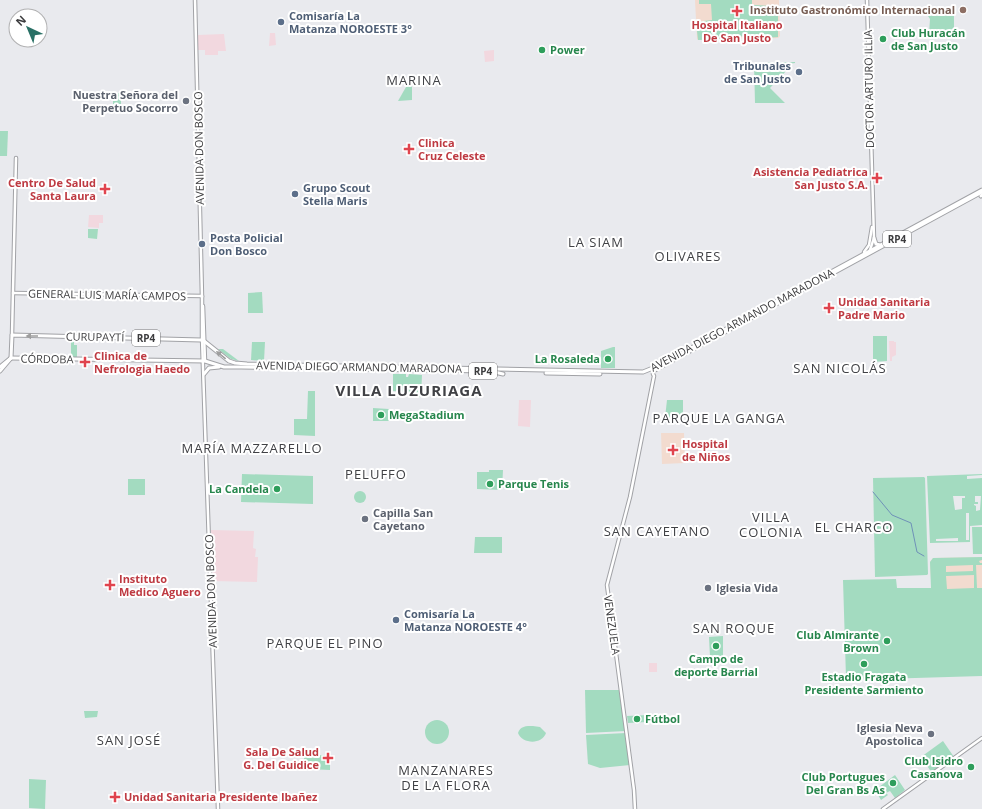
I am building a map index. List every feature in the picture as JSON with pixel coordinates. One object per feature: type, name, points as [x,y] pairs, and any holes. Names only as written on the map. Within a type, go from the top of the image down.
[{"type":"main road","name":"AVENIDA DON BOSCO","points":[[196,0],[203,341],[218,809]]},
{"type":"main road","name":"DOCTOR ARTURO ILLIA","points":[[867,0],[874,238],[869,253]]},
{"type":"main road","points":[[0,371],[11,358],[16,158]]},
{"type":"main road","name":"AVENIDA DIEGO ARMANDO MARADONA","points":[[336,367],[363,370],[648,373],[982,193]]},
{"type":"main road","name":"AVENIDA DIEGO ARMANDO MARADONA","points":[[204,361],[224,367],[647,371],[860,256],[869,253],[881,244],[918,224],[982,193]]},
{"type":"main road","points":[[918,224],[934,213]]},
{"type":"main road","points":[[924,224],[938,219]]},
{"type":"main road","name":"DOCTOR ARTURO ILLIA","points":[[864,252],[869,245],[873,225]]},
{"type":"main road","points":[[874,238],[876,244],[881,244]]},
{"type":"main road","points":[[860,256],[864,252]]},
{"type":"main road","name":"GENERAL LUIS MARÍA CAMPOS","points":[[13,294],[202,296]]},
{"type":"main road","points":[[752,319],[768,309]]},
{"type":"main road","name":"CURUPAYTÍ","points":[[12,335],[203,341]]},
{"type":"main road","name":"AVENIDA DIEGO ARMANDO MARADONA","points":[[203,341],[233,363],[296,368]]},
{"type":"main road","points":[[0,368],[11,358]]},
{"type":"main road","name":"CÓRDOBA","points":[[11,358],[204,361]]},
{"type":"main road","points":[[296,368],[309,364]]},
{"type":"main road","points":[[204,374],[209,368],[224,367]]},
{"type":"main road","points":[[507,370],[521,368]]},
{"type":"main road","points":[[444,373],[462,371]]},
{"type":"main road","points":[[490,371],[503,374]]},
{"type":"main road","points":[[566,375],[576,373],[585,376]]},
{"type":"main road","name":"VENEZUELA","points":[[635,809],[634,790],[607,586],[629,501],[644,432],[654,376],[653,374]]},
{"type":"main road","points":[[882,809],[982,738]]},
{"type":"shaded area","name":"Hospital Italiano De San Justo","points":[[695,0],[779,0],[780,36],[778,38],[698,40]]},
{"type":"shaded area","points":[[270,33],[275,33],[276,45],[269,46]]},
{"type":"shaded area","points":[[224,34],[226,51],[218,51],[218,55],[205,55],[205,50],[198,50],[198,35]]},
{"type":"shaded area","points":[[494,50],[494,61],[485,62],[484,51]]},
{"type":"shaded area","points":[[89,215],[103,215],[103,223],[99,223],[99,228],[88,227]]},
{"type":"shaded area","points":[[889,341],[896,342],[896,355],[892,357],[892,361],[890,361]]},
{"type":"shaded area","points":[[519,400],[531,400],[530,427],[518,426]]},
{"type":"shaded area","name":"Hospital de Niños","points":[[661,433],[684,433],[685,463],[662,464]]},
{"type":"shaded area","points":[[211,530],[254,531],[253,548],[256,549],[255,557],[258,557],[257,582],[213,581]]},
{"type":"shaded area","points":[[982,557],[982,594],[932,596],[930,562],[933,558]]},
{"type":"shaded area","points":[[649,663],[657,663],[657,672],[649,672]]},
{"type":"green space","name":"Hospital Italiano De San Justo","points":[[699,0],[752,0],[752,5],[778,6],[778,37],[751,39],[750,36],[733,37],[732,39],[698,40],[696,22],[712,20],[711,4],[699,4]]},
{"type":"green space","points":[[930,14],[932,16],[954,14],[955,32],[929,34],[930,19],[928,16]]},
{"type":"green space","points":[[795,62],[788,64],[787,70],[770,88],[785,103],[755,103],[754,63]]},
{"type":"green space","points":[[410,80],[412,81],[412,100],[398,101]]},
{"type":"green space","points":[[113,93],[121,93],[121,104],[113,104]]},
{"type":"green space","points":[[0,131],[8,131],[7,156],[0,156]]},
{"type":"green space","points":[[88,229],[98,229],[97,239],[88,238]]},
{"type":"green space","points":[[262,292],[263,313],[248,313],[248,293]]},
{"type":"green space","points":[[873,336],[887,336],[887,361],[873,362]]},
{"type":"green space","points":[[71,339],[74,339],[74,345],[77,345],[77,357],[71,357]]},
{"type":"green space","points":[[252,342],[265,342],[264,361],[251,360]]},
{"type":"green space","name":"La Rosaleda","points":[[615,347],[615,368],[601,368],[601,351]]},
{"type":"green space","points":[[218,349],[223,349],[239,361],[231,359]]},
{"type":"green space","points":[[393,374],[406,374],[406,377],[408,377],[409,374],[422,375],[421,397],[410,397],[410,392],[393,391]]},
{"type":"green space","points":[[308,391],[315,391],[315,436],[294,435],[294,419],[307,419]]},
{"type":"green space","points":[[667,400],[683,400],[683,418],[665,418]]},
{"type":"green space","name":"MegaStadium","points":[[373,408],[389,409],[389,421],[373,421]]},
{"type":"green space","name":"Parque Tenis","points":[[489,470],[503,470],[502,490],[477,489],[477,472],[489,472]]},
{"type":"green space","name":"La Candela","points":[[242,474],[313,476],[313,504],[241,502]]},
{"type":"green space","points":[[982,474],[967,476],[967,479],[982,478],[982,525],[970,526],[970,542],[930,543],[927,476]],"holes":[[[953,496],[965,496],[965,498],[962,498],[962,509],[955,510]],[[975,496],[981,496],[980,510],[976,511],[976,506],[974,504],[978,504],[978,502],[975,502]],[[966,513],[969,513],[969,540],[966,540]],[[958,538],[958,541],[936,541],[936,539]]]},
{"type":"green space","points":[[924,477],[928,574],[875,577],[873,478]]},
{"type":"green space","points":[[128,479],[145,479],[145,495],[128,495]]},
{"type":"green space","points":[[358,491],[362,491],[366,497],[362,503],[358,503],[354,499],[354,495]]},
{"type":"green space","points":[[972,527],[982,527],[982,554],[973,554]]},
{"type":"green space","points":[[475,537],[502,537],[502,553],[474,553]]},
{"type":"green space","points":[[982,557],[982,560],[979,561],[982,565],[976,565],[977,588],[982,588],[982,676],[848,680],[846,678],[843,580],[896,579],[897,588],[931,588],[930,562],[933,558]],"holes":[[[973,565],[973,571],[946,572],[946,566]],[[974,575],[974,588],[947,589],[946,576]]]},
{"type":"green space","name":"Campo de deporte Barrial","points":[[723,636],[723,656],[710,657],[709,637]]},
{"type":"green space","points":[[585,690],[621,690],[626,731],[586,733]]},
{"type":"green space","points":[[84,711],[98,711],[97,717],[85,718]]},
{"type":"green space","name":"Fútbol","points":[[647,715],[647,722],[628,723],[627,716]]},
{"type":"green space","points":[[437,720],[445,724],[449,732],[445,740],[437,744],[429,740],[425,732],[429,724]]},
{"type":"green space","points":[[526,726],[540,727],[546,733],[544,737],[540,740],[532,742],[520,737],[518,733],[520,729]]},
{"type":"green space","points":[[626,733],[630,765],[600,768],[588,764],[586,735]]},
{"type":"green space","points":[[943,741],[954,757],[932,773],[921,757]]},
{"type":"green space","points":[[304,755],[326,755],[326,759],[330,760],[330,770],[307,769],[307,766],[304,766]]},
{"type":"green space","name":"Club Portugues Del Gran Bs As","points":[[895,775],[905,790],[895,798],[890,791],[886,793],[888,795],[881,800],[875,790]]},
{"type":"green space","points":[[29,779],[46,780],[45,809],[29,808]]},
{"type":"waterway","points":[[873,492],[892,515],[911,523],[917,552],[924,556]]},
{"type":"place","name":"Instituto Gastronómico Internacional","points":[[963,10]]},
{"type":"place","name":"Hospital Italiano De San Justo","points":[[737,11]]},
{"type":"place","name":"Comisaría La Matanza NOROESTE 3°","points":[[281,22]]},
{"type":"place","name":"Club Huracán de San Justo","points":[[883,39]]},
{"type":"place","name":"Power","points":[[542,50]]},
{"type":"place","name":"Tribunales de San Justo","points":[[799,72]]},
{"type":"place","name":"Nuestra Señora del Perpetuo Socorro","points":[[186,101]]},
{"type":"place","name":"Clinica Cruz Celeste","points":[[409,149]]},
{"type":"place","name":"Asistencia Pediatrica San Justo S.A.","points":[[877,178]]},
{"type":"place","name":"Centro De Salud Santa Laura","points":[[105,189]]},
{"type":"place","name":"Grupo Scout Stella Maris","points":[[295,194]]},
{"type":"place","name":"Posta Policial Don Bosco","points":[[202,244]]},
{"type":"place","name":"Unidad Sanitaria Padre Mario","points":[[829,308]]},
{"type":"place","name":"La Rosaleda","points":[[608,359]]},
{"type":"place","name":"Clinica de Nefrologia Haedo","points":[[85,362]]},
{"type":"place","name":"MegaStadium","points":[[381,415]]},
{"type":"place","name":"Hospital de Niños","points":[[673,450]]},
{"type":"place","name":"Parque Tenis","points":[[490,484]]},
{"type":"place","name":"La Candela","points":[[277,489]]},
{"type":"place","name":"Capilla San Cayetano","points":[[365,519]]},
{"type":"place","name":"Instituto Medico Aguero","points":[[110,585]]},
{"type":"place","name":"Iglesia Vida","points":[[708,588]]},
{"type":"place","name":"Comisaría La Matanza NOROESTE 4°","points":[[396,620]]},
{"type":"place","name":"Club Almirante Brown","points":[[887,641]]},
{"type":"place","name":"Campo de deporte Barrial","points":[[716,646]]},
{"type":"place","name":"Estadio Fragata Presidente Sarmiento","points":[[864,664]]},
{"type":"place","name":"Fútbol","points":[[637,719]]},
{"type":"place","name":"Iglesia Neva Apostolica","points":[[931,734]]},
{"type":"place","name":"Sala De Salud G. Del Guidice","points":[[328,758]]},
{"type":"place","name":"Club Isidro Casanova","points":[[971,767]]},
{"type":"place","name":"Club Portugues Del Gran Bs As","points":[[893,783]]},
{"type":"place","name":"Unidad Sanitaria Presidente Ibañez","points":[[115,797]]},
{"type":"district","name":"MARINA","points":[[414,80]]},
{"type":"district","name":"LA SIAM","points":[[596,242]]},
{"type":"district","name":"OLIVARES","points":[[688,256]]},
{"type":"district","name":"SAN NICOLÁS","points":[[840,368]]},
{"type":"district","name":"VILLA LUZURIAGA","points":[[409,391]]},
{"type":"district","name":"PARQUE LA GANGA","points":[[719,418]]},
{"type":"district","name":"MARÍA MAZZARELLO","points":[[252,448]]},
{"type":"district","name":"PELUFFO","points":[[376,474]]},
{"type":"district","name":"VILLA COLONIA","points":[[771,524]]},
{"type":"district","name":"EL CHARCO","points":[[854,527]]},
{"type":"district","name":"SAN CAYETANO","points":[[657,531]]},
{"type":"district","name":"SAN ROQUE","points":[[734,628]]},
{"type":"district","name":"PARQUE EL PINO","points":[[325,643]]},
{"type":"district","name":"SAN JOSÉ","points":[[129,740]]},
{"type":"district","name":"MANZANARES DE LA FLORA","points":[[446,778]]}]
